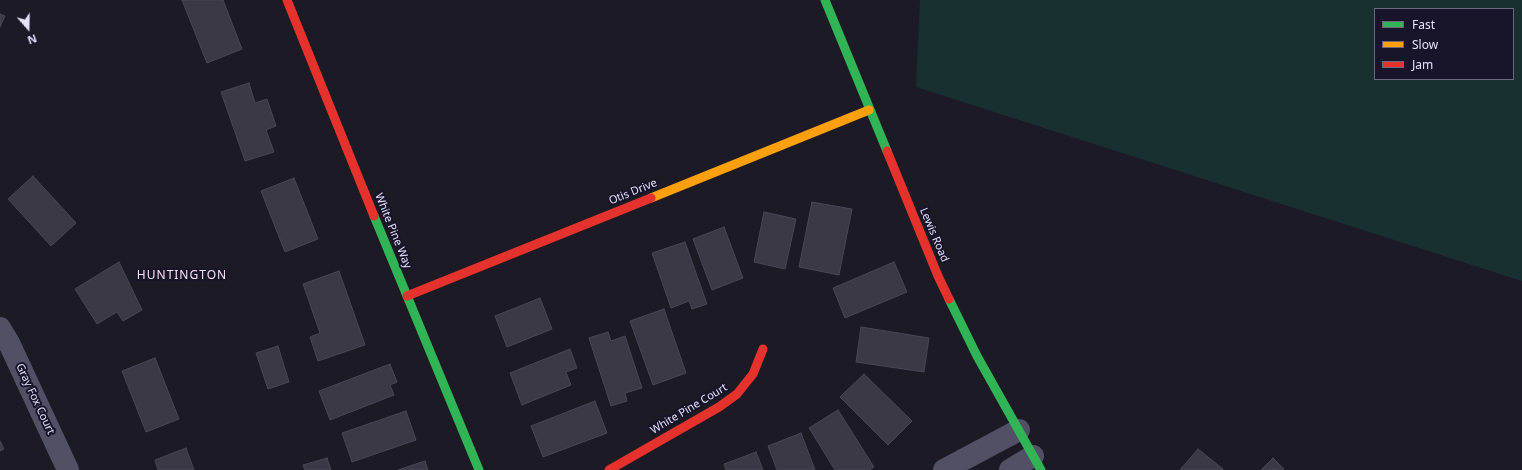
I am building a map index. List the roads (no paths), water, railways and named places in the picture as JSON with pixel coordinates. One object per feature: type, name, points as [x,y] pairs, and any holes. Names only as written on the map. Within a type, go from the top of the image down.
[{"type":"street","name":"White Pine Way","points":[[287,0],[479,470]]},
{"type":"street","name":"Lewis Road","points":[[825,0],[938,276],[978,356],[1037,463]]},
{"type":"street","name":"Otis Drive","points":[[407,296],[869,110]]},
{"type":"street","name":"Gray Fox Court","points":[[0,328],[10,343],[68,470]]},
{"type":"street","name":"White Pine Court","points":[[609,470],[719,407],[737,394],[753,374],[762,349]]},
{"type":"street","points":[[944,470],[1019,430]]},
{"type":"street","points":[[1010,470],[1037,463]]},
{"type":"district","name":"HUNTINGTON","points":[[182,276]]}]
